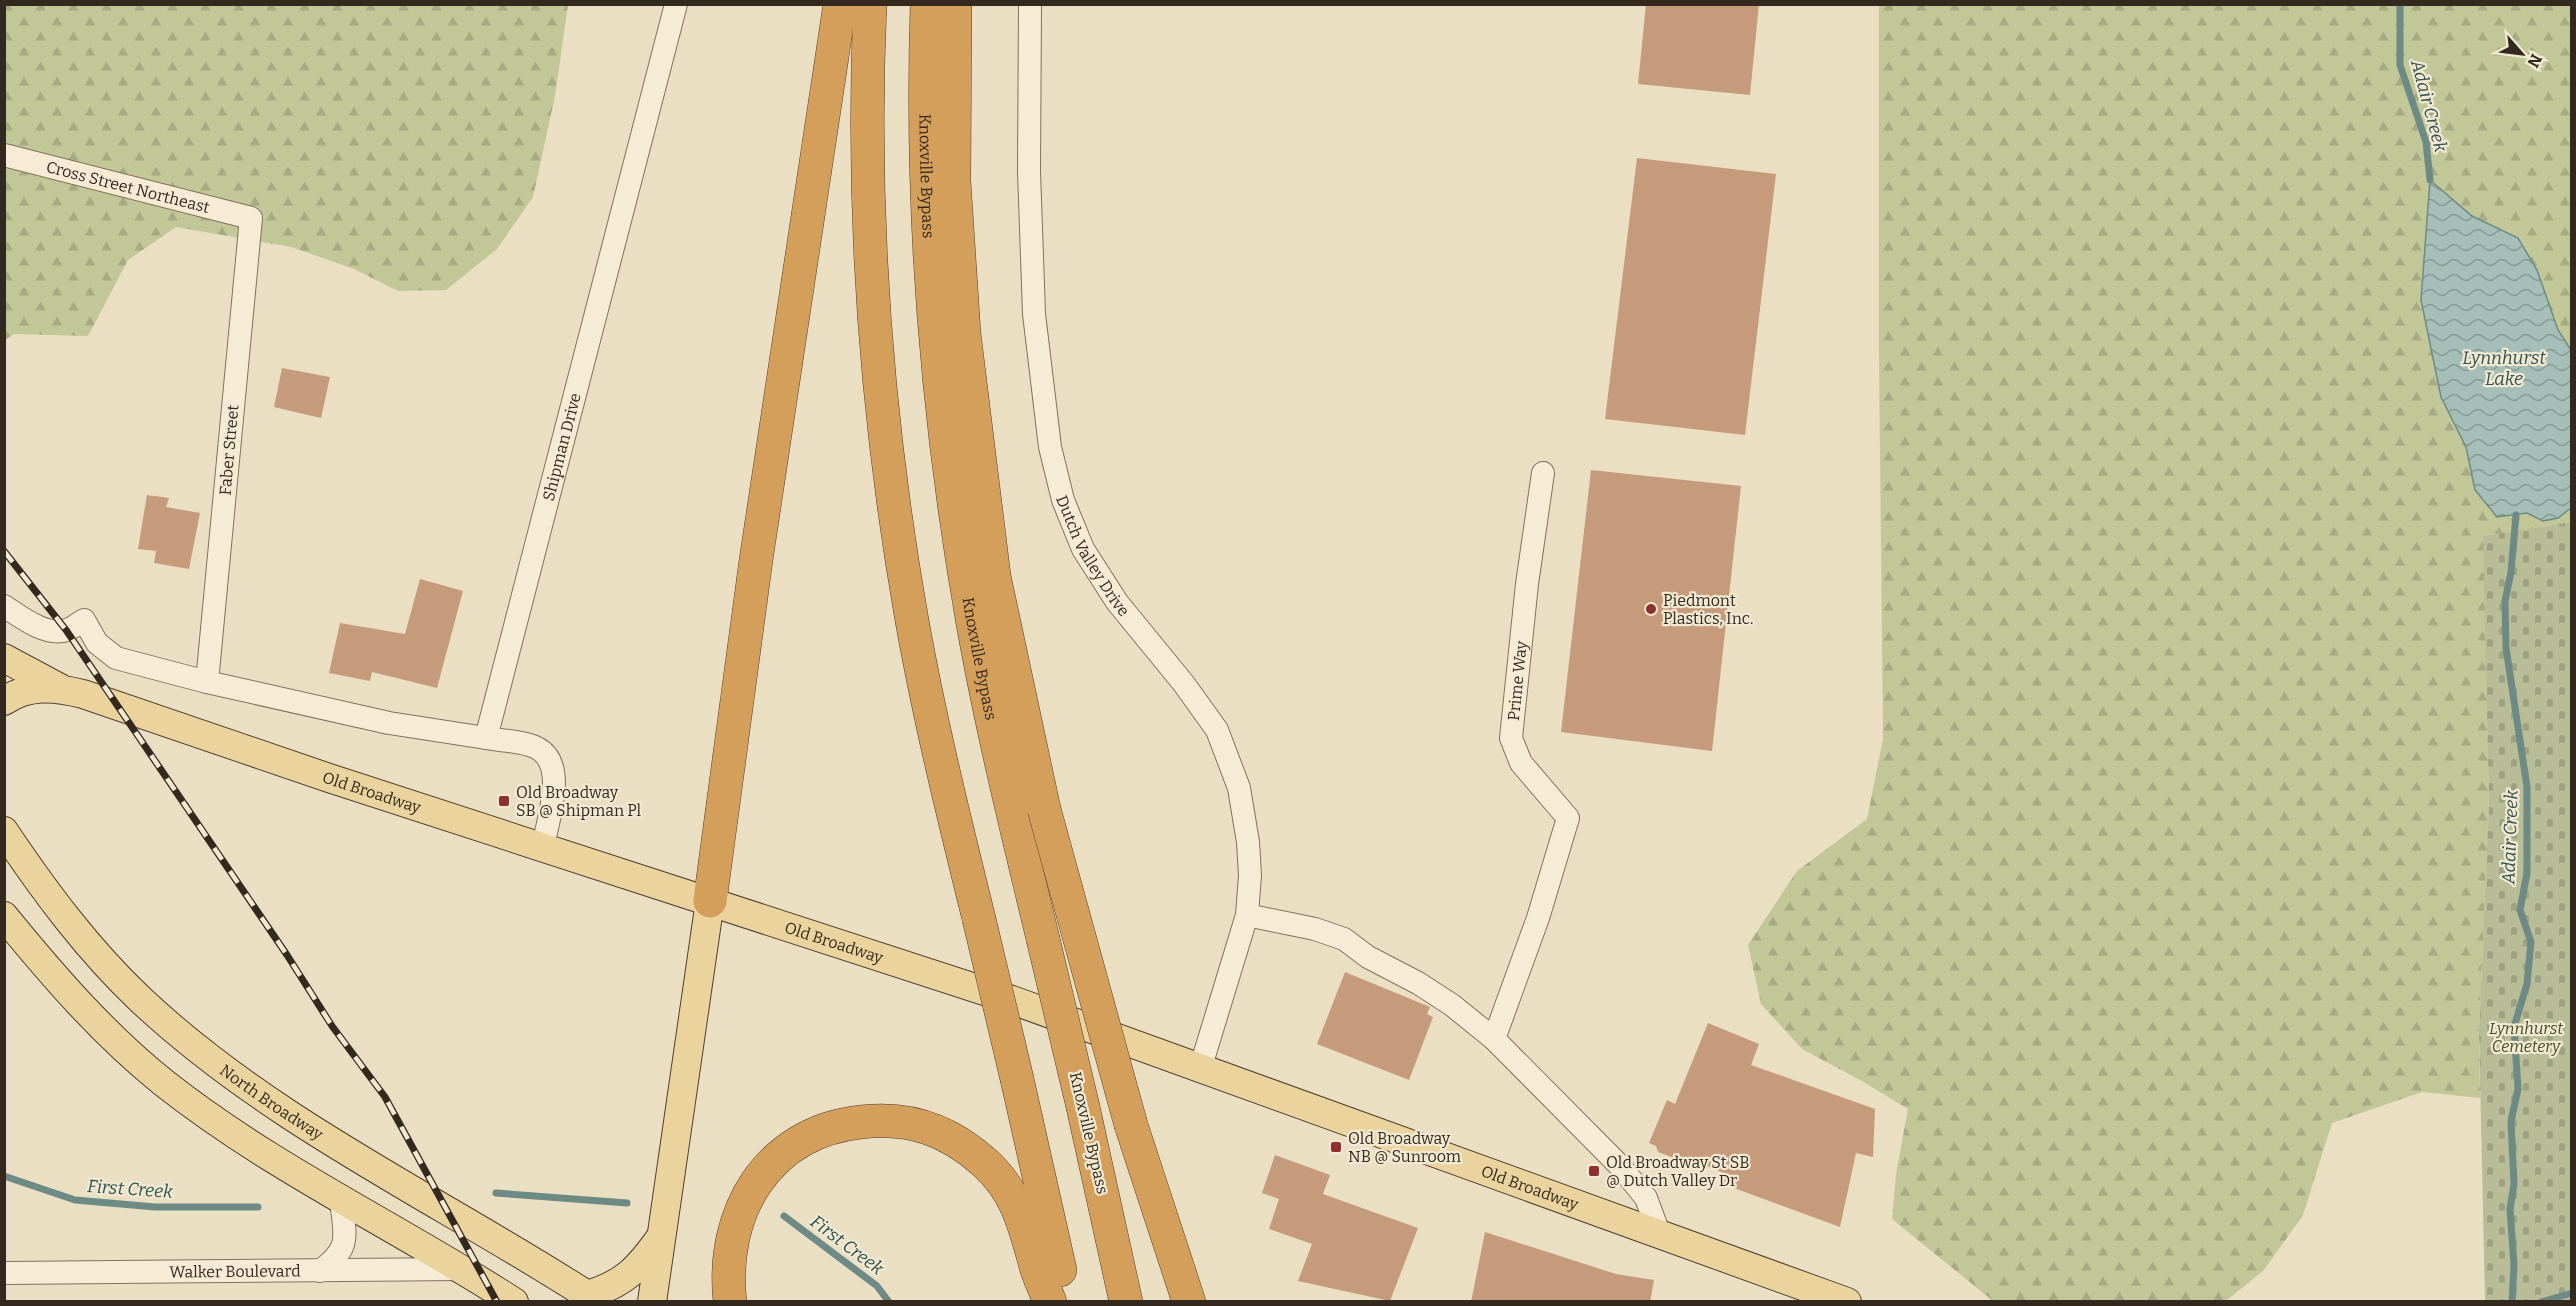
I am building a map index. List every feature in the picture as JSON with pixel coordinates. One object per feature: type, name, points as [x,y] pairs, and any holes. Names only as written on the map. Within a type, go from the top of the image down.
[{"type":"highway","points":[[710,901],[756,560],[840,4]]},
{"type":"highway","points":[[870,4],[867,81],[870,204],[880,388],[911,615],[933,726],[1017,1079],[1065,1302]]},
{"type":"highway","name":"Knoxville Bypass","points":[[927,4],[925,161],[940,389],[949,469],[974,626],[1002,766],[1083,1107],[1126,1302]]},
{"type":"highway","points":[[955,4],[954,182],[964,333],[994,576],[1044,809],[1131,1125],[1189,1302]]},
{"type":"highway","points":[[730,1302],[727,1275],[736,1222],[749,1194],[765,1170],[783,1152],[811,1134],[844,1124],[873,1120],[903,1120],[930,1126],[966,1147],[986,1164],[1002,1181],[1017,1207],[1028,1233],[1035,1265],[1050,1302]]},
{"type":"main road","points":[[4,658],[62,689]]},
{"type":"main road","name":"Old Broadway","points":[[4,701],[42,687],[62,689],[1012,1000],[1201,1066],[1847,1302]]},
{"type":"main road","name":"North Broadway","points":[[4,831],[60,910],[98,956],[141,1000],[190,1042],[257,1093],[592,1298]]},
{"type":"main road","points":[[652,1302],[710,901]]},
{"type":"main road","points":[[4,916],[79,1003],[114,1039],[163,1083],[221,1126],[284,1166],[341,1201],[464,1269],[514,1302]]},
{"type":"main road","points":[[592,1298],[623,1281],[643,1263],[663,1234]]},
{"type":"main road","points":[[1736,1261],[1791,1292],[1802,1302]]},
{"type":"street","name":"Shipman Drive","points":[[486,738],[676,4]]},
{"type":"street","name":"Dutch Valley Drive","points":[[1030,4],[1029,171],[1034,314],[1052,458],[1063,500],[1083,549],[1117,602],[1184,684],[1217,730],[1239,789],[1248,842],[1250,875],[1246,915],[1201,1066]]},
{"type":"street","name":"Cross Street Northeast","points":[[4,155],[251,218]]},
{"type":"street","name":"Faber Street","points":[[207,682],[251,218]]},
{"type":"street","name":"Prime Way","points":[[1494,1039],[1538,918],[1568,818],[1521,763],[1511,738],[1527,584],[1543,473]]},
{"type":"street","points":[[4,606],[28,622],[51,630],[66,630],[84,620],[97,643],[116,658],[207,682],[389,723],[486,738],[538,749],[552,764],[555,780],[543,846]]},
{"type":"street","points":[[1246,915],[1315,929],[1344,939],[1368,957],[1418,982],[1452,1005],[1494,1039],[1620,1166],[1646,1198],[1659,1233]]},
{"type":"street","points":[[320,1271],[342,1250],[345,1238],[341,1201]]},
{"type":"street","name":"Walker Boulevard","points":[[4,1273],[464,1269]]},
{"type":"green space","points":[[5,5],[568,5],[555,96],[533,197],[497,249],[446,290],[398,291],[354,269],[291,247],[176,227],[128,260],[88,336],[14,334],[5,340]]},
{"type":"green space","points":[[1879,5],[2571,5],[2571,522],[2484,536],[2489,802],[2479,1031],[2480,1098],[2422,1092],[2332,1123],[2303,1215],[2264,1270],[2226,1301],[1993,1301],[1892,1219],[1896,1174],[1908,1109],[1802,1049],[1761,1004],[1748,945],[1797,871],[1867,819],[1883,739],[1879,355]]},
{"type":"green space","name":"Lynnhurst Cemetery","points":[[2571,522],[2571,1301],[2485,1301],[2479,1031],[2489,802],[2483,536]]},
{"type":"water","name":"Lynnhurst Lake","points":[[2430,180],[2472,216],[2518,238],[2537,270],[2558,330],[2571,350],[2571,508],[2558,518],[2543,521],[2527,513],[2497,517],[2475,490],[2466,447],[2441,397],[2421,300]]},
{"type":"building","points":[[1646,4],[1759,4],[1750,95],[1638,84]]},
{"type":"building","points":[[1637,158],[1776,174],[1745,435],[1605,419]]},
{"type":"building","points":[[282,368],[330,377],[321,418],[274,407]]},
{"type":"building","name":"Piedmont Plastics, Inc.","points":[[1591,470],[1741,486],[1712,751],[1561,732]]},
{"type":"building","points":[[147,495],[169,498],[166,507],[200,513],[189,569],[154,563],[156,551],[138,549]]},
{"type":"building","points":[[420,579],[463,591],[437,688],[372,672],[370,681],[329,673],[340,623],[405,634]]},
{"type":"building","points":[[1345,972],[1430,1007],[1427,1014],[1433,1017],[1409,1080],[1317,1044]]},
{"type":"building","points":[[1708,1023],[1759,1044],[1751,1065],[1875,1109],[1873,1157],[1856,1153],[1840,1227],[1723,1184],[1726,1174],[1704,1165],[1698,1167],[1658,1152],[1656,1146],[1649,1143],[1667,1100],[1675,1104]]},
{"type":"building","points":[[1275,1155],[1330,1175],[1323,1194],[1418,1228],[1390,1301],[1298,1281],[1312,1244],[1269,1229],[1279,1199],[1262,1193]]},
{"type":"building","points":[[1485,1232],[1616,1274],[1654,1280],[1650,1302],[1471,1302]]},
{"type":"waterway","name":"Adair Creek","points":[[2400,4],[2400,65],[2426,142],[2430,180]]},
{"type":"waterway","name":"Adair Creek","points":[[2512,1302],[2514,1265],[2510,1209],[2514,1184],[2511,1121],[2518,1089],[2514,1027],[2527,984],[2531,942],[2520,910],[2527,873],[2527,787],[2506,648],[2505,601],[2511,572],[2516,515]]},
{"type":"waterway","name":"First Creek","points":[[4,1176],[75,1200],[155,1207],[258,1207]]},
{"type":"waterway","name":"First Creek","points":[[496,1193],[627,1203]]},
{"type":"waterway","name":"First Creek","points":[[784,1216],[877,1286],[889,1302]]},
{"type":"waterway","name":"First Creek","points":[[2541,1302],[2572,1293]]},
{"type":"railway","points":[[4,551],[66,630],[287,955],[332,1026],[385,1097],[497,1302]]},
{"type":"place","name":"Piedmont Plastics, Inc.","points":[[1651,609]]},
{"type":"place","name":"Old Broadway SB @ Shipman Pl","points":[[504,801]]},
{"type":"place","name":"Old Broadway NB @ Sunroom","points":[[1336,1147]]},
{"type":"place","name":"Old Broadway St SB @ Dutch Valley Dr","points":[[1594,1171]]}]
